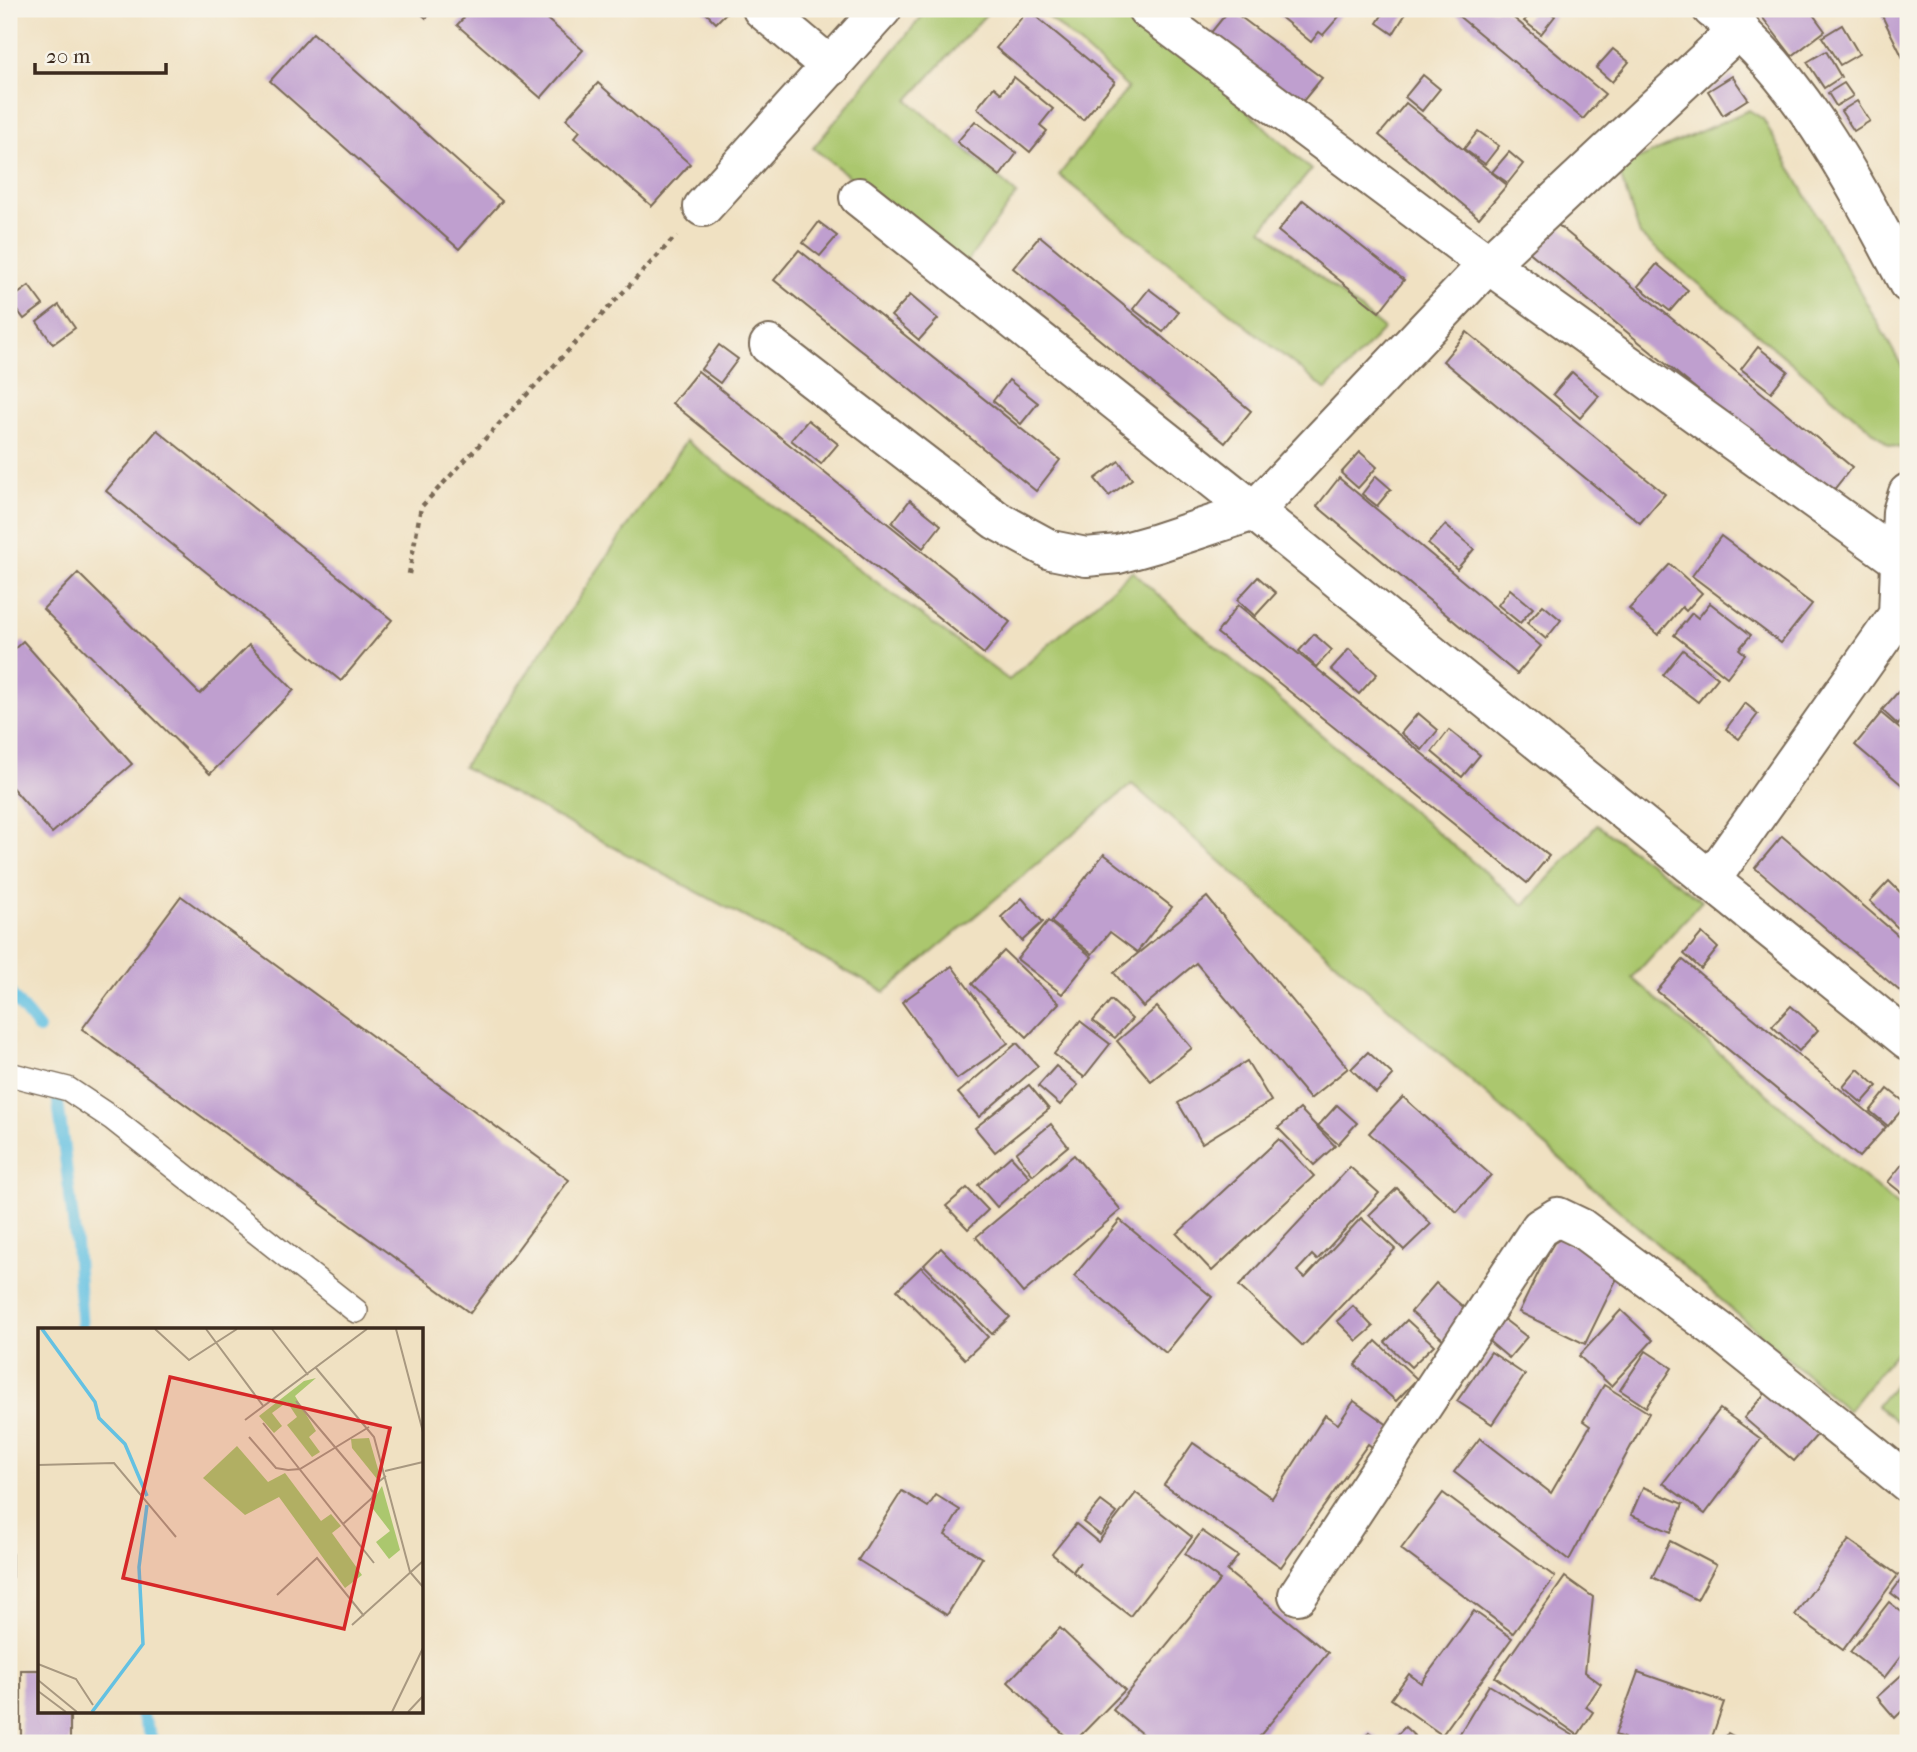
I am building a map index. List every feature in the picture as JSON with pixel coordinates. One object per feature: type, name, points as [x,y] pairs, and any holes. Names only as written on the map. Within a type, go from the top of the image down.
[{"type":"street","points":[[762,9],[831,67]]},
{"type":"street","points":[[703,207],[882,9]]},
{"type":"street","points":[[1147,9],[1488,264],[1899,560]]},
{"type":"street","points":[[769,345],[996,520],[1051,550],[1086,557],[1118,554],[1254,511],[1488,264],[1726,19],[1804,106],[1860,193],[1908,283]]},
{"type":"street","points":[[859,197],[1254,511],[1908,1040]]},
{"type":"street","points":[[1710,881],[1898,615],[1902,512],[1908,493]]},
{"type":"street","points":[[1298,1595],[1540,1228],[1558,1217],[1581,1228],[1722,1333],[1908,1483]]},
{"type":"lane","points":[[9,1074],[68,1089],[113,1119],[356,1311]]},
{"type":"path","points":[[409,574],[421,507],[703,207]]},
{"type":"green space","points":[[928,9],[991,9],[908,100],[1017,194],[964,266],[813,148]]},
{"type":"green space","points":[[1040,9],[1137,9],[1311,170],[1262,229],[1384,329],[1326,390],[1059,175],[1128,88]]},
{"type":"green space","points":[[1749,110],[1763,119],[1908,377],[1908,444],[1905,449],[1889,445],[1640,235],[1618,168]]},
{"type":"green space","points":[[686,441],[1009,680],[1132,571],[1199,632],[1524,905],[1597,825],[1702,901],[1632,978],[1908,1215],[1908,1337],[1848,1411],[1132,784],[885,992],[463,767]]},
{"type":"green space","points":[[1908,1367],[1908,1430],[1877,1406]]},
{"type":"building","points":[[416,9],[435,9],[426,18]]},
{"type":"building","points":[[472,9],[535,9],[583,50],[541,98],[457,25]]},
{"type":"building","points":[[702,9],[730,9],[716,23]]},
{"type":"building","points":[[1230,9],[1322,78],[1294,112],[1204,41]]},
{"type":"building","points":[[1271,9],[1339,9],[1343,12],[1323,35],[1319,32],[1311,42]]},
{"type":"building","points":[[1386,9],[1396,9],[1405,15],[1393,34],[1377,23]]},
{"type":"building","points":[[1450,9],[1503,9],[1605,94],[1583,119]]},
{"type":"building","points":[[1534,9],[1546,9],[1555,16],[1541,34],[1524,21]]},
{"type":"building","points":[[1756,9],[1809,9],[1825,31],[1792,56]]},
{"type":"building","points":[[1898,9],[1908,9],[1908,68],[1882,16]]},
{"type":"building","points":[[1028,10],[1115,82],[1083,120],[996,48]]},
{"type":"building","points":[[1842,25],[1859,54],[1840,65],[1822,37]]},
{"type":"building","points":[[313,33],[502,201],[459,249],[270,81]]},
{"type":"building","points":[[1613,49],[1629,62],[1612,82],[1596,68]]},
{"type":"building","points":[[1826,51],[1841,77],[1824,88],[1807,62]]},
{"type":"building","points":[[1423,75],[1440,89],[1422,111],[1405,97]]},
{"type":"building","points":[[1732,76],[1748,99],[1723,115],[1708,91]]},
{"type":"building","points":[[1014,77],[1053,109],[1040,125],[1047,131],[1030,152],[977,108],[994,87],[1001,93]]},
{"type":"building","points":[[598,83],[690,164],[652,206],[574,138],[580,131],[566,119]]},
{"type":"building","points":[[1844,83],[1853,96],[1836,106],[1828,93]]},
{"type":"building","points":[[1857,101],[1870,121],[1854,131],[1841,111]]},
{"type":"building","points":[[1406,103],[1507,185],[1479,218],[1379,135]]},
{"type":"building","points":[[975,121],[1017,153],[1000,176],[957,142]]},
{"type":"building","points":[[1478,131],[1499,146],[1485,164],[1464,149]]},
{"type":"building","points":[[1509,152],[1523,164],[1508,183],[1492,172]]},
{"type":"building","points":[[1303,200],[1404,280],[1379,312],[1278,231]]},
{"type":"building","points":[[1552,220],[1852,467],[1828,497],[1527,250]]},
{"type":"building","points":[[819,222],[837,236],[820,256],[803,243]]},
{"type":"building","points":[[1040,236],[1251,411],[1225,443],[1013,268]]},
{"type":"building","points":[[799,250],[1060,460],[1036,491],[774,280]]},
{"type":"building","points":[[1657,264],[1688,290],[1670,311],[1638,286]]},
{"type":"building","points":[[29,286],[43,305],[24,319],[10,300]]},
{"type":"building","points":[[1149,289],[1179,312],[1163,332],[1133,309]]},
{"type":"building","points":[[910,295],[938,319],[919,340],[891,316]]},
{"type":"building","points":[[59,305],[75,328],[53,344],[37,322]]},
{"type":"building","points":[[1467,332],[1665,494],[1640,523],[1443,361]]},
{"type":"building","points":[[719,345],[738,359],[720,383],[701,369]]},
{"type":"building","points":[[1758,347],[1788,371],[1771,392],[1741,369]]},
{"type":"building","points":[[698,371],[1010,622],[984,654],[672,403]]},
{"type":"building","points":[[1572,372],[1599,396],[1580,418],[1553,394]]},
{"type":"building","points":[[1009,380],[1038,403],[1021,424],[993,401]]},
{"type":"building","points":[[808,420],[838,444],[821,464],[791,440]]},
{"type":"building","points":[[157,430],[392,620],[341,681],[106,491]]},
{"type":"building","points":[[1360,452],[1377,467],[1358,488],[1341,473]]},
{"type":"building","points":[[1119,461],[1132,479],[1109,496],[1095,479]]},
{"type":"building","points":[[1376,476],[1391,489],[1377,506],[1362,494]]},
{"type":"building","points":[[1339,478],[1541,646],[1517,674],[1317,506]]},
{"type":"building","points":[[910,500],[941,525],[923,548],[892,523]]},
{"type":"building","points":[[1445,525],[1474,549],[1457,569],[1428,544]]},
{"type":"building","points":[[1721,536],[1812,604],[1781,643],[1692,576]]},
{"type":"building","points":[[1670,564],[1702,593],[1686,611],[1682,607],[1658,635],[1629,609]]},
{"type":"building","points":[[78,573],[200,694],[249,645],[294,690],[210,774],[43,609]]},
{"type":"building","points":[[1258,577],[1276,593],[1255,616],[1237,600]]},
{"type":"building","points":[[1510,589],[1533,608],[1520,623],[1498,605]]},
{"type":"building","points":[[1710,603],[1751,635],[1739,649],[1745,654],[1727,677],[1674,635],[1692,613],[1698,618]]},
{"type":"building","points":[[1238,605],[1549,856],[1527,883],[1217,633]]},
{"type":"building","points":[[1543,605],[1561,620],[1546,639],[1527,623]]},
{"type":"building","points":[[1314,634],[1332,650],[1316,667],[1299,651]]},
{"type":"building","points":[[23,641],[132,764],[52,833],[9,784],[9,654]]},
{"type":"building","points":[[1349,649],[1377,674],[1359,694],[1331,669]]},
{"type":"building","points":[[1683,650],[1718,678],[1698,702],[1663,675]]},
{"type":"building","points":[[1898,692],[1908,702],[1908,714],[1898,725],[1882,710]]},
{"type":"building","points":[[1745,703],[1758,714],[1739,739],[1726,729]]},
{"type":"building","points":[[1418,713],[1438,730],[1422,750],[1401,733]]},
{"type":"building","points":[[1881,713],[1908,736],[1908,790],[1855,745]]},
{"type":"building","points":[[1449,730],[1480,755],[1462,777],[1432,752]]},
{"type":"building","points":[[1782,836],[1908,944],[1908,998],[1755,868]]},
{"type":"building","points":[[1104,854],[1172,907],[1137,952],[1110,932],[1092,954],[1051,922]]},
{"type":"building","points":[[1889,881],[1908,900],[1908,918],[1898,928],[1870,901]]},
{"type":"building","points":[[181,896],[569,1180],[470,1313],[82,1029]]},
{"type":"building","points":[[1207,897],[1348,1068],[1310,1099],[1196,963],[1143,1007],[1114,973]]},
{"type":"building","points":[[1022,898],[1043,922],[1022,941],[1001,917]]},
{"type":"building","points":[[1048,921],[1092,957],[1062,994],[1017,959]]},
{"type":"building","points":[[1702,933],[1718,948],[1701,969],[1684,954]]},
{"type":"building","points":[[1004,951],[1059,1003],[1027,1037],[972,984]]},
{"type":"building","points":[[1683,960],[1886,1127],[1859,1157],[1657,991]]},
{"type":"building","points":[[952,966],[1008,1043],[957,1079],[902,1002]]},
{"type":"building","points":[[1111,1000],[1132,1019],[1115,1038],[1093,1021]]},
{"type":"building","points":[[1791,1006],[1818,1030],[1799,1051],[1772,1026]]},
{"type":"building","points":[[1157,1007],[1192,1048],[1151,1081],[1117,1041]]},
{"type":"building","points":[[1080,1021],[1110,1044],[1084,1077],[1054,1054]]},
{"type":"building","points":[[1017,1043],[1038,1066],[979,1117],[958,1093]]},
{"type":"building","points":[[1368,1052],[1393,1075],[1376,1093],[1351,1069]]},
{"type":"building","points":[[1247,1061],[1271,1101],[1202,1143],[1178,1103]]},
{"type":"building","points":[[1056,1066],[1078,1085],[1060,1105],[1038,1086]]},
{"type":"building","points":[[1858,1069],[1877,1086],[1862,1103],[1843,1087]]},
{"type":"building","points":[[1029,1085],[1049,1109],[995,1152],[975,1128]]},
{"type":"building","points":[[1888,1089],[1907,1104],[1888,1126],[1870,1111]]},
{"type":"building","points":[[1403,1097],[1491,1175],[1457,1212],[1369,1133]]},
{"type":"building","points":[[1337,1105],[1357,1123],[1338,1144],[1318,1126]]},
{"type":"building","points":[[1300,1109],[1335,1146],[1314,1165],[1278,1128]]},
{"type":"building","points":[[1051,1124],[1068,1146],[1033,1175],[1016,1153]]},
{"type":"building","points":[[1279,1139],[1314,1176],[1212,1271],[1177,1234]]},
{"type":"building","points":[[1074,1155],[1121,1210],[1023,1293],[976,1237]]},
{"type":"building","points":[[1011,1156],[1030,1177],[997,1207],[978,1185]]},
{"type":"building","points":[[1908,1157],[1908,1198],[1888,1182]]},
{"type":"building","points":[[1350,1167],[1379,1193],[1317,1260],[1312,1255],[1297,1271],[1305,1278],[1361,1218],[1395,1249],[1303,1346],[1239,1286]]},
{"type":"building","points":[[967,1188],[988,1210],[968,1229],[946,1206]]},
{"type":"building","points":[[1397,1188],[1431,1224],[1404,1250],[1369,1215]]},
{"type":"building","points":[[1120,1220],[1212,1297],[1166,1353],[1074,1276]]},
{"type":"building","points":[[1556,1237],[1622,1268],[1585,1344],[1519,1312]]},
{"type":"building","points":[[941,1248],[1010,1317],[992,1334],[924,1265]]},
{"type":"building","points":[[921,1267],[988,1337],[965,1359],[897,1290]]},
{"type":"building","points":[[1436,1283],[1469,1312],[1444,1340],[1411,1312]]},
{"type":"building","points":[[1353,1306],[1373,1327],[1357,1341],[1337,1321]]},
{"type":"building","points":[[1621,1310],[1653,1340],[1611,1386],[1579,1356]]},
{"type":"building","points":[[1501,1317],[1527,1337],[1509,1358],[1485,1338]]},
{"type":"building","points":[[1407,1320],[1434,1345],[1411,1367],[1385,1342]]},
{"type":"building","points":[[1376,1341],[1417,1379],[1396,1401],[1355,1365]]},
{"type":"building","points":[[1646,1351],[1672,1368],[1646,1407],[1620,1390]]},
{"type":"building","points":[[1491,1352],[1525,1375],[1492,1424],[1457,1401]]},
{"type":"building","points":[[1604,1385],[1649,1413],[1569,1560],[1454,1472],[1480,1438],[1551,1493],[1590,1426],[1583,1421]]},
{"type":"building","points":[[1767,1391],[1817,1435],[1794,1461],[1744,1418]]},
{"type":"building","points":[[1354,1401],[1392,1428],[1376,1450],[1368,1444],[1281,1567],[1164,1485],[1193,1443],[1272,1498],[1325,1415],[1338,1424]]},
{"type":"building","points":[[1720,1409],[1761,1439],[1705,1514],[1663,1483]]},
{"type":"building","points":[[9,1472],[12,1472],[11,1502],[9,1502]]},
{"type":"building","points":[[1643,1487],[1683,1504],[1671,1532],[1631,1515]]},
{"type":"building","points":[[902,1491],[928,1507],[936,1495],[960,1510],[945,1535],[982,1558],[947,1615],[858,1560]]},
{"type":"building","points":[[1136,1493],[1192,1537],[1130,1616],[1073,1572],[1080,1562],[1073,1571],[1052,1554],[1076,1524],[1098,1542]]},
{"type":"building","points":[[1443,1493],[1555,1577],[1513,1633],[1401,1549]]},
{"type":"building","points":[[1101,1501],[1117,1513],[1100,1535],[1083,1522]]},
{"type":"building","points":[[1202,1531],[1238,1556],[1227,1571],[1328,1653],[1254,1743],[1153,1743],[1113,1710],[1220,1580],[1185,1554]]},
{"type":"building","points":[[9,1533],[12,1533],[12,1590],[9,1590]]},
{"type":"building","points":[[1849,1540],[1898,1575],[1843,1650],[1795,1615]]},
{"type":"building","points":[[1670,1541],[1716,1565],[1697,1600],[1652,1577]]},
{"type":"building","points":[[1908,1571],[1908,1606],[1891,1593]]},
{"type":"building","points":[[1565,1577],[1593,1597],[1585,1672],[1601,1684],[1586,1707],[1593,1712],[1578,1735],[1495,1677]]},
{"type":"building","points":[[1889,1602],[1908,1617],[1908,1647],[1884,1678],[1850,1652]]},
{"type":"building","points":[[1474,1611],[1512,1638],[1442,1735],[1391,1699],[1409,1674],[1421,1683]]},
{"type":"building","points":[[1060,1628],[1125,1690],[1073,1743],[1008,1682]]},
{"type":"building","points":[[1908,1669],[1908,1705],[1895,1718],[1877,1697]]},
{"type":"building","points":[[21,1670],[38,1670],[38,1714],[70,1714],[70,1743],[21,1743]]},
{"type":"building","points":[[1638,1672],[1724,1702],[1710,1743],[1622,1743],[1624,1738],[1615,1735]]},
{"type":"building","points":[[1489,1685],[1586,1743],[1454,1743]]},
{"type":"building","points":[[1405,1727],[1422,1743],[1391,1741]]},
{"type":"building","points":[[1369,1732],[1384,1743],[1361,1743]]},
{"type":"building","points":[[1728,1733],[1746,1743],[1722,1743]]},
{"type":"waterway","points":[[9,992],[39,1029]]},
{"type":"waterway","points":[[57,1094],[76,1244],[82,1328]]},
{"type":"waterway","points":[[142,1714],[154,1743]]}]
